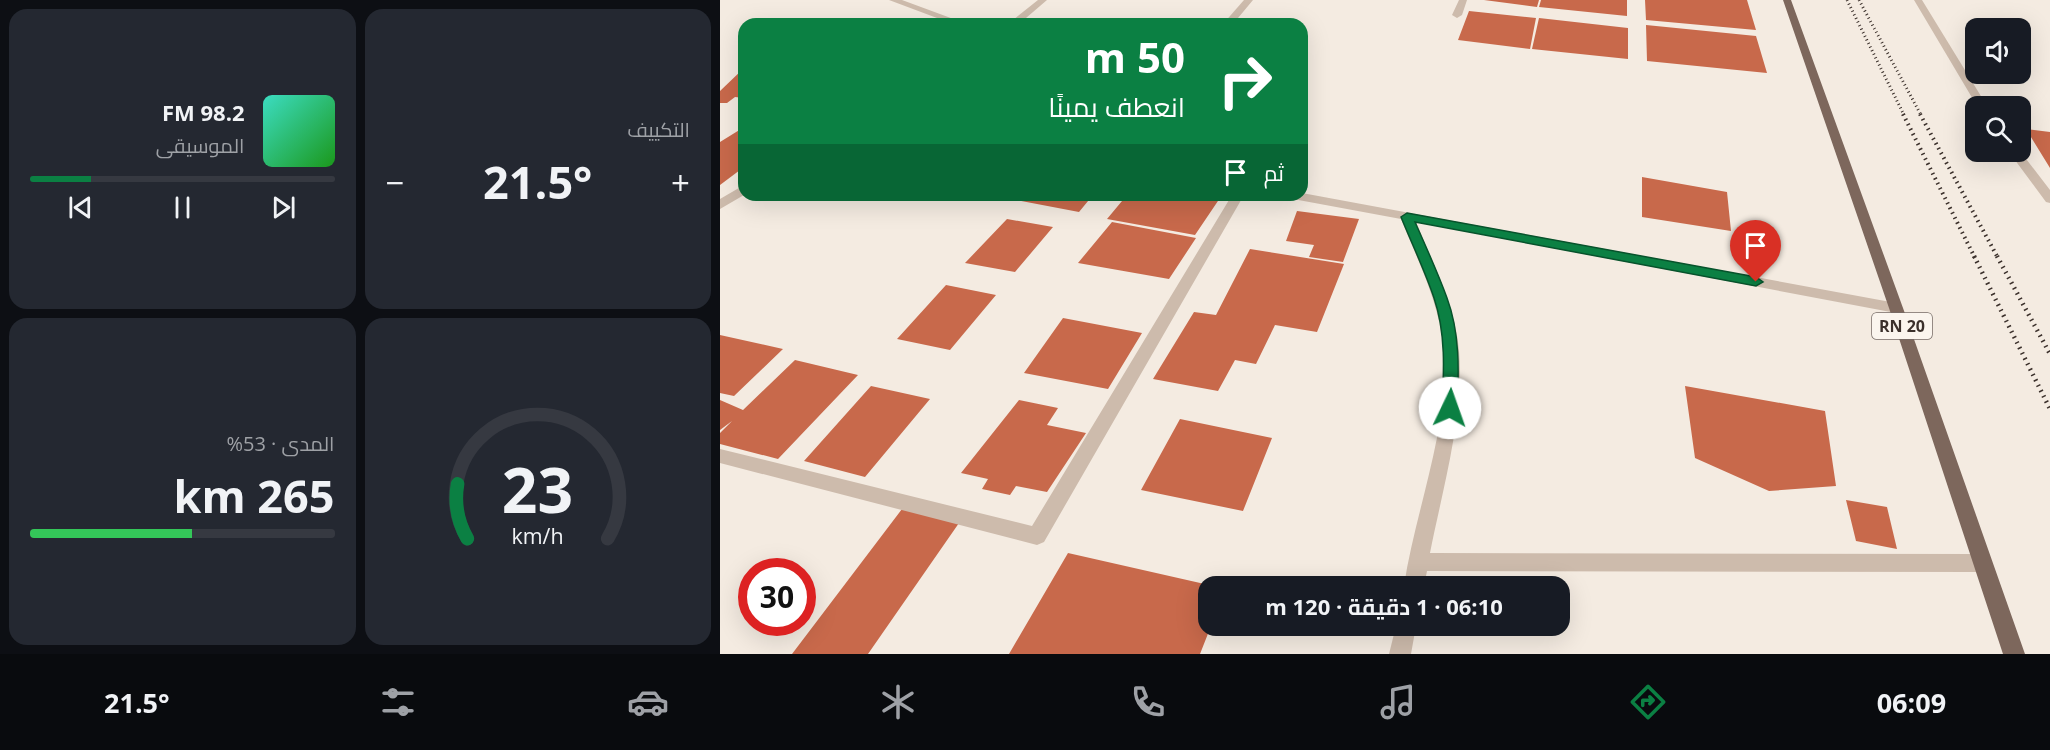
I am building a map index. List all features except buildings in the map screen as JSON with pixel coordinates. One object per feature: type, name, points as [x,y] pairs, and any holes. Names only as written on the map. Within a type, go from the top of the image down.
[{"type":"main road","name":"RN 20","points":[[1787,0],[1896,308],[2014,654]]},
{"type":"street","points":[[893,0],[945,18]]},
{"type":"street","points":[[1020,18],[1043,0]]},
{"type":"street","points":[[1233,18],[1249,0]]},
{"type":"street","points":[[1457,15],[1463,0]]},
{"type":"street","points":[[1918,0],[1976,96]]},
{"type":"street","points":[[2022,162],[2050,199]]},
{"type":"street","points":[[720,205],[738,193]]},
{"type":"street","points":[[1308,198],[1896,308]]},
{"type":"street","points":[[720,456],[1037,536],[1234,201]]},
{"type":"street","points":[[1407,217],[1441,300],[1449,332],[1452,368],[1450,408],[1416,576]]},
{"type":"street","points":[[1419,562],[1982,563]]},
{"type":"street","points":[[1400,654],[1404,636]]},
{"type":"railway","points":[[1847,0],[1904,115]]},
{"type":"railway","points":[[1859,0],[1921,115]]},
{"type":"railway","points":[[1903,114],[1974,256]]},
{"type":"railway","points":[[1920,114],[1998,258]]},
{"type":"railway","points":[[1974,256],[2050,409]]},
{"type":"railway","points":[[1997,256],[2050,354]]},
{"type":"route","points":[[1450,408],[1452,368],[1449,332],[1441,300],[1407,217],[1756,282]]}]
